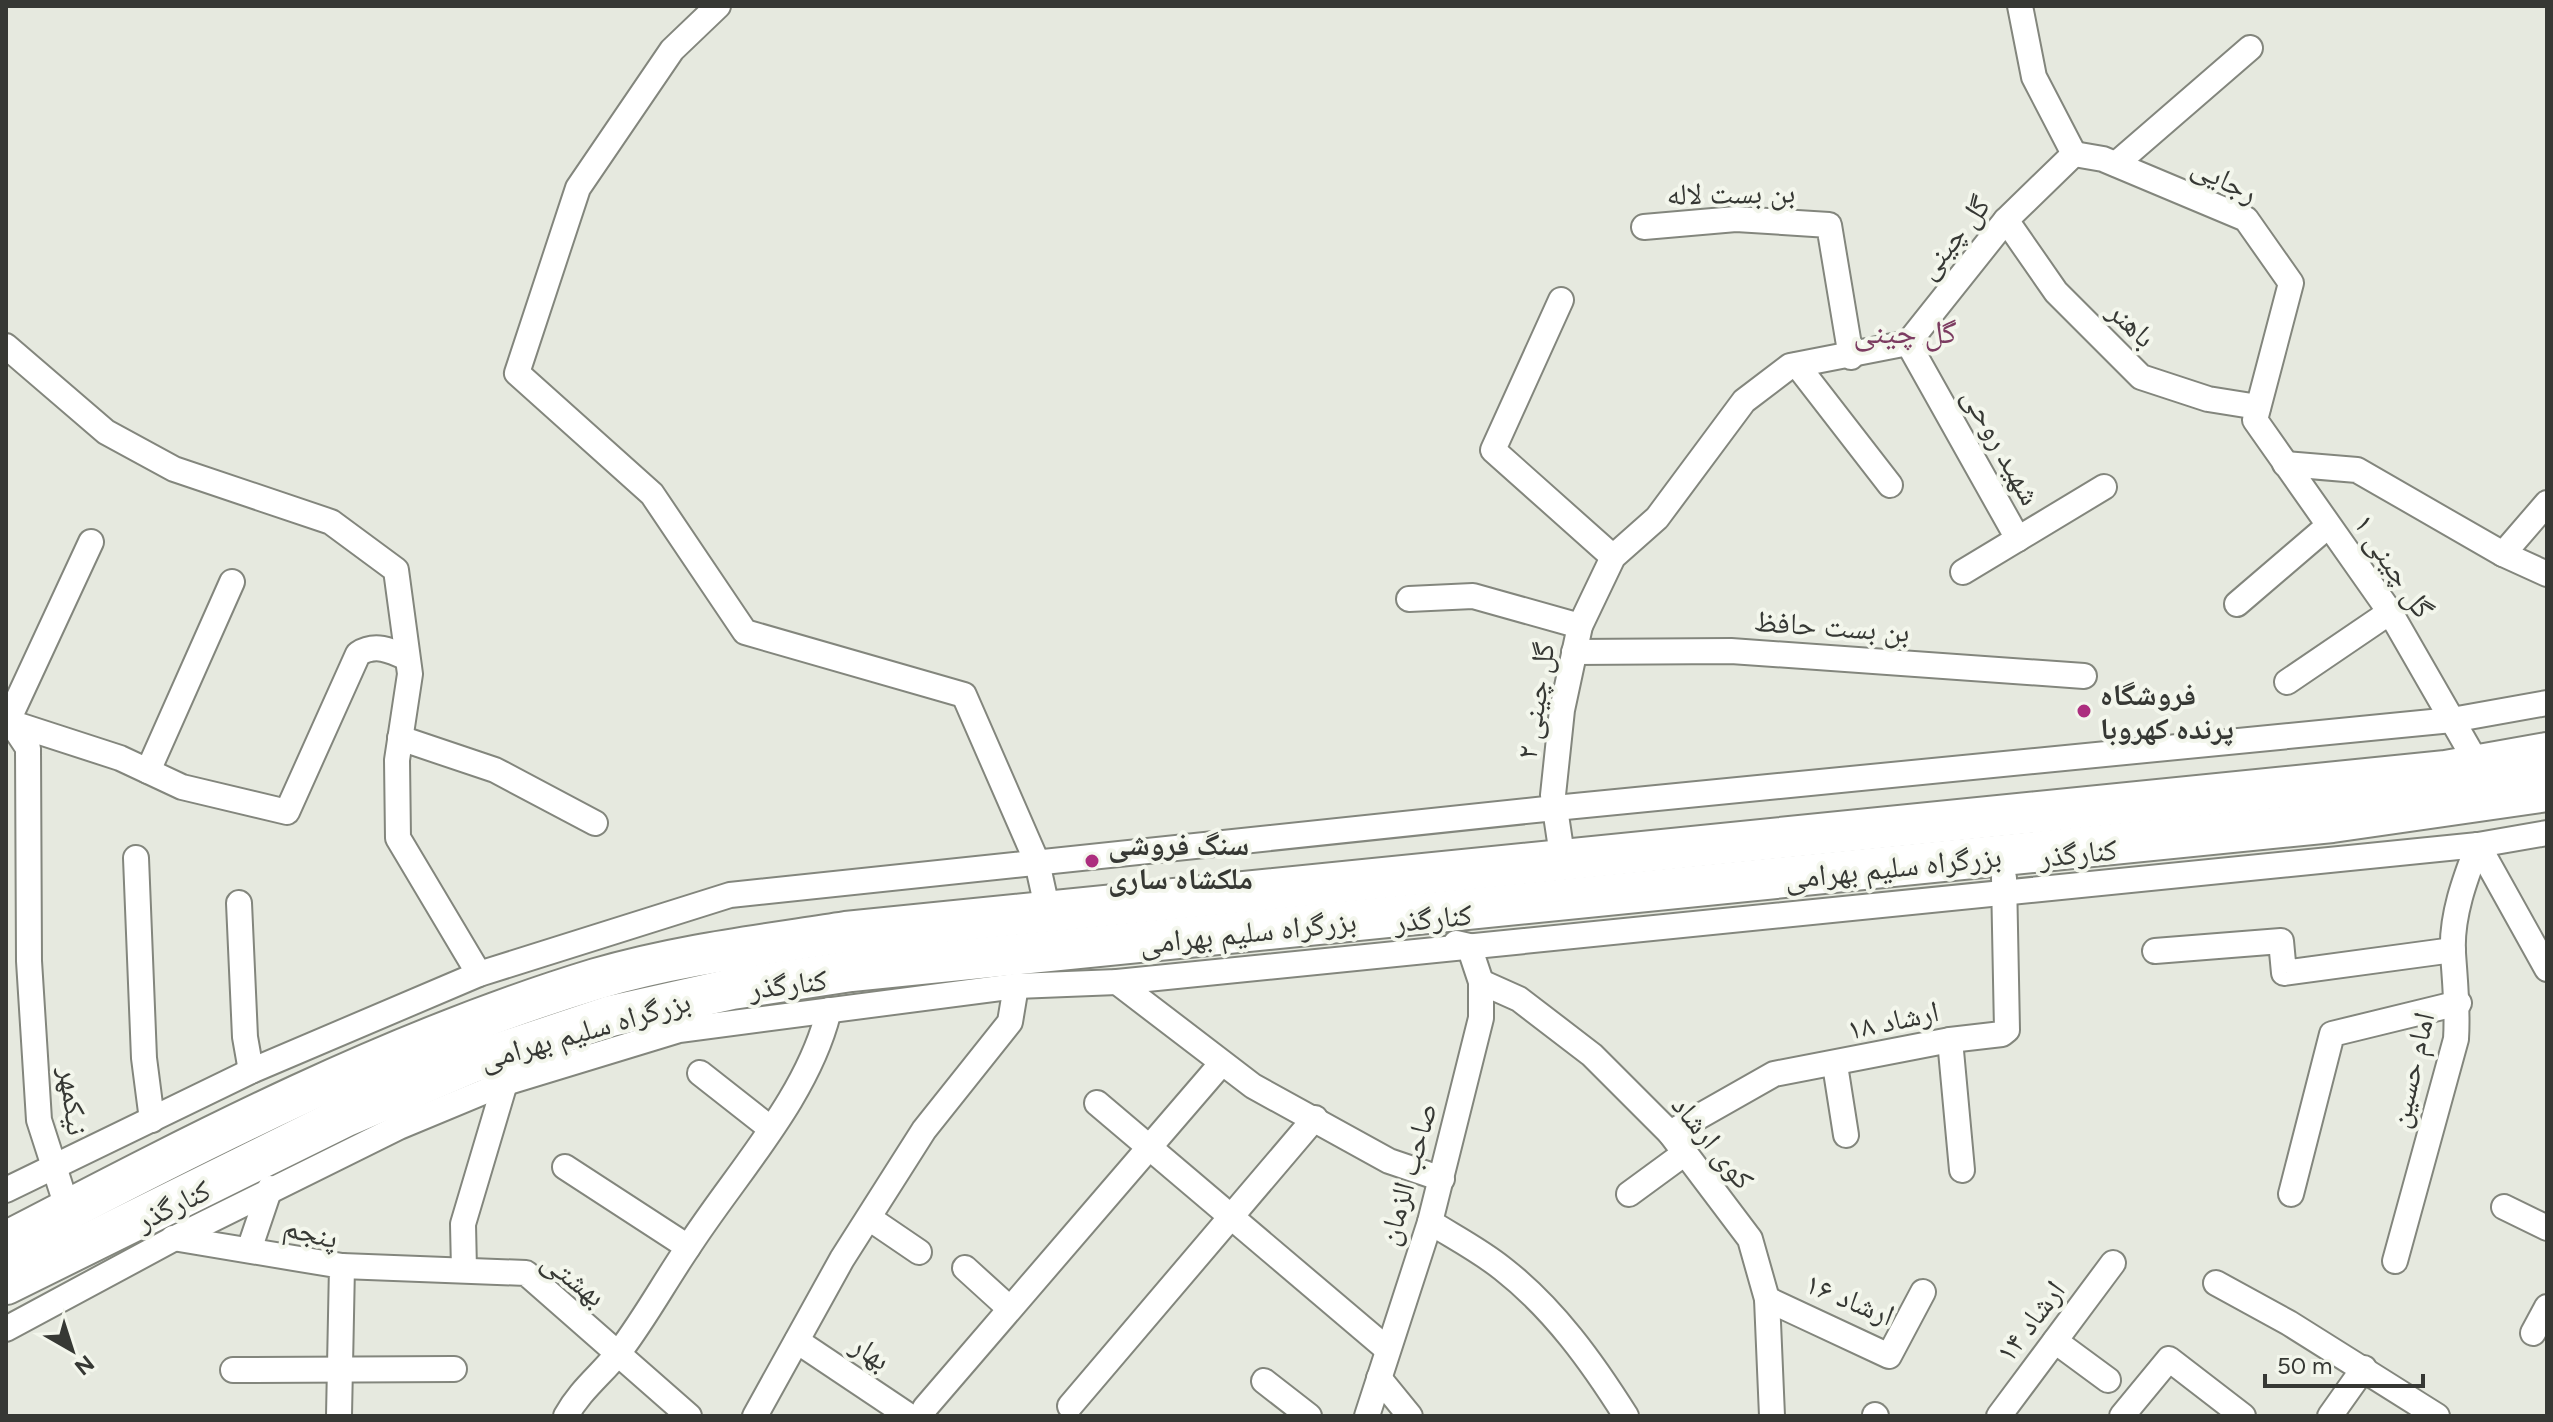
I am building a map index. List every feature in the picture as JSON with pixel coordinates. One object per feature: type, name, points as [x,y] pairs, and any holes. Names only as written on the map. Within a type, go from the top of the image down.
[{"type":"highway","name":"بزرگراه سلیم بهرامی","points":[[6,1242],[329,1079],[452,1027],[599,978],[725,950],[846,932],[1563,862],[2478,765],[2547,753]]},
{"type":"highway","name":"بزرگراه سلیم بهرامی","points":[[6,1284],[346,1116],[470,1063],[611,1016],[732,989],[851,971],[1647,892],[2003,874],[2330,841],[2547,791]]},
{"type":"street","points":[[718,6],[672,50],[578,188],[517,373],[652,494],[745,632],[964,695],[1037,862],[1048,912]]},
{"type":"street","points":[[2020,6],[2034,77],[2074,154]]},
{"type":"street","points":[[2116,164],[2250,48]]},
{"type":"street","name":"رجایی","points":[[2074,154],[2116,164],[2246,219],[2291,283],[2258,407]]},
{"type":"street","name":"گل چینی","points":[[1908,343],[2006,220],[2074,154]]},
{"type":"street","name":"بن بست لاله","points":[[1644,227],[1736,219],[1829,225],[1851,357]]},
{"type":"street","name":"باهنر","points":[[2006,220],[2056,292],[2141,377],[2208,399],[2258,407]]},
{"type":"street","points":[[1561,300],[1493,450],[1613,557],[1657,518],[1744,401],[1790,366],[1851,357],[1908,343]]},
{"type":"street","name":"شهید روحی","points":[[1908,343],[2018,539]]},
{"type":"street","points":[[6,346],[106,432],[174,469],[331,522],[396,570],[410,674],[397,760],[398,838],[479,974]]},
{"type":"street","points":[[1797,365],[1890,485]]},
{"type":"street","name":"گل چینی ۱","points":[[2258,407],[2255,420],[2390,612],[2478,765]]},
{"type":"street","points":[[2285,464],[2357,470],[2503,554],[2547,574]]},
{"type":"street","points":[[1963,572],[2104,487]]},
{"type":"street","points":[[2503,554],[2547,503]]},
{"type":"street","points":[[2237,604],[2328,526]]},
{"type":"street","points":[[91,542],[7,722],[148,771],[182,787],[287,812],[358,654],[367,648],[388,649],[407,658]]},
{"type":"street","name":"گل چینی ۲","points":[[1563,862],[1555,808],[1562,710],[1580,626],[1613,557]]},
{"type":"street","points":[[148,771],[232,582]]},
{"type":"street","points":[[1409,599],[1473,596],[1580,626]]},
{"type":"street","points":[[2287,682],[2390,612]]},
{"type":"street","name":"بن بست حافظ","points":[[1574,652],[1731,651],[2084,676]]},
{"type":"street","points":[[6,1190],[251,1071],[479,974],[730,895],[1555,808],[2452,720],[2547,703]]},
{"type":"street","name":"نیکمهر","points":[[7,722],[28,748],[17,959],[39,1120],[52,1170],[68,1210]]},
{"type":"street","points":[[400,738],[495,770],[595,823]]},
{"type":"street","points":[[2330,841],[2478,845],[2547,833]]},
{"type":"street","points":[[2478,845],[2547,969]]},
{"type":"street","name":"امام حسین","points":[[2395,1261],[2456,1039],[2459,1003],[2453,950],[2461,889],[2478,845]]},
{"type":"street","points":[[136,858],[144,1058],[152,1120]]},
{"type":"street","name":"کنارگذر","points":[[6,1329],[175,1238],[399,1127],[505,1083],[679,1030],[1016,986],[1117,982],[1598,933],[2003,874]]},
{"type":"street","name":"ارشاد ۱۸","points":[[1670,1133],[1774,1074],[1835,1065],[1950,1040],[2002,1034],[2007,1030],[2003,874]]},
{"type":"street","points":[[1598,933],[1647,892]]},
{"type":"street","points":[[239,903],[245,1037],[251,1071]]},
{"type":"street","points":[[1377,920],[1469,946]]},
{"type":"street","points":[[2155,951],[2281,941],[2284,973],[2453,950]]},
{"type":"street","name":"صاحب الزمان","points":[[1367,1416],[1430,1222],[1481,1018],[1481,982],[1469,946]]},
{"type":"street","points":[[1117,982],[1221,1064],[1389,1161],[1442,1179]]},
{"type":"street","name":"کوی ارشاد","points":[[1481,982],[1519,999],[1592,1055],[1670,1133],[1750,1239],[1767,1299],[1772,1416]]},
{"type":"street","points":[[755,1416],[869,1218],[924,1130],[1010,1022],[1016,986]]},
{"type":"street","points":[[2291,1194],[2332,1034],[2459,1003]]},
{"type":"street","points":[[566,1416],[578,1394],[618,1354],[652,1307],[688,1247],[737,1182],[820,1048],[829,1010]]},
{"type":"street","points":[[1950,1040],[1962,1170]]},
{"type":"street","points":[[922,1416],[925,1408],[1009,1308],[1221,1064]]},
{"type":"street","points":[[1835,1065],[1846,1135]]},
{"type":"street","points":[[700,1073],[770,1128]]},
{"type":"street","points":[[464,1270],[463,1224],[505,1083]]},
{"type":"street","points":[[1097,1103],[1387,1349]]},
{"type":"street","points":[[1070,1406],[1315,1118]]},
{"type":"street","points":[[6,1167],[23,1169],[38,1157],[39,1120]]},
{"type":"street","points":[[249,1250],[286,1146]]},
{"type":"street","points":[[1629,1194],[1685,1153]]},
{"type":"street","points":[[565,1167],[688,1247]]},
{"type":"street","points":[[2504,1207],[2547,1228]]},
{"type":"street","points":[[869,1218],[919,1252]]},
{"type":"street","points":[[1430,1222],[1503,1268],[1550,1314],[1593,1363],[1626,1416]]},
{"type":"street","name":"پنجم","points":[[123,1226],[175,1238],[342,1266],[339,1416]]},
{"type":"street","name":"ارشاد ۱۴","points":[[1999,1416],[2113,1263]]},
{"type":"street","name":"بهشتی","points":[[342,1266],[526,1273],[689,1416]]},
{"type":"street","points":[[965,1268],[1009,1308]]},
{"type":"street","points":[[2216,1283],[2364,1368],[2437,1416]]},
{"type":"street","name":"ارشاد ۱۶","points":[[1767,1299],[1889,1356],[1923,1292]]},
{"type":"street","points":[[2533,1333],[2547,1307]]},
{"type":"street","name":"بهار","points":[[797,1341],[909,1416]]},
{"type":"street","points":[[2055,1341],[2108,1380]]},
{"type":"street","points":[[2122,1416],[2169,1359],[2243,1416]]},
{"type":"street","points":[[2330,1416],[2364,1368]]},
{"type":"street","points":[[233,1370],[454,1369]]},
{"type":"street","points":[[1379,1378],[1410,1416]]},
{"type":"street","points":[[1264,1381],[1309,1416]]},
{"type":"place","name":"فروشگاه پرنده کهروبا","points":[[2084,711]]},
{"type":"place","name":"سنگ فروشی ملکشاه ساری","points":[[1092,861]]},
{"type":"district","name":"گل چینی","points":[[1905,332]]}]
